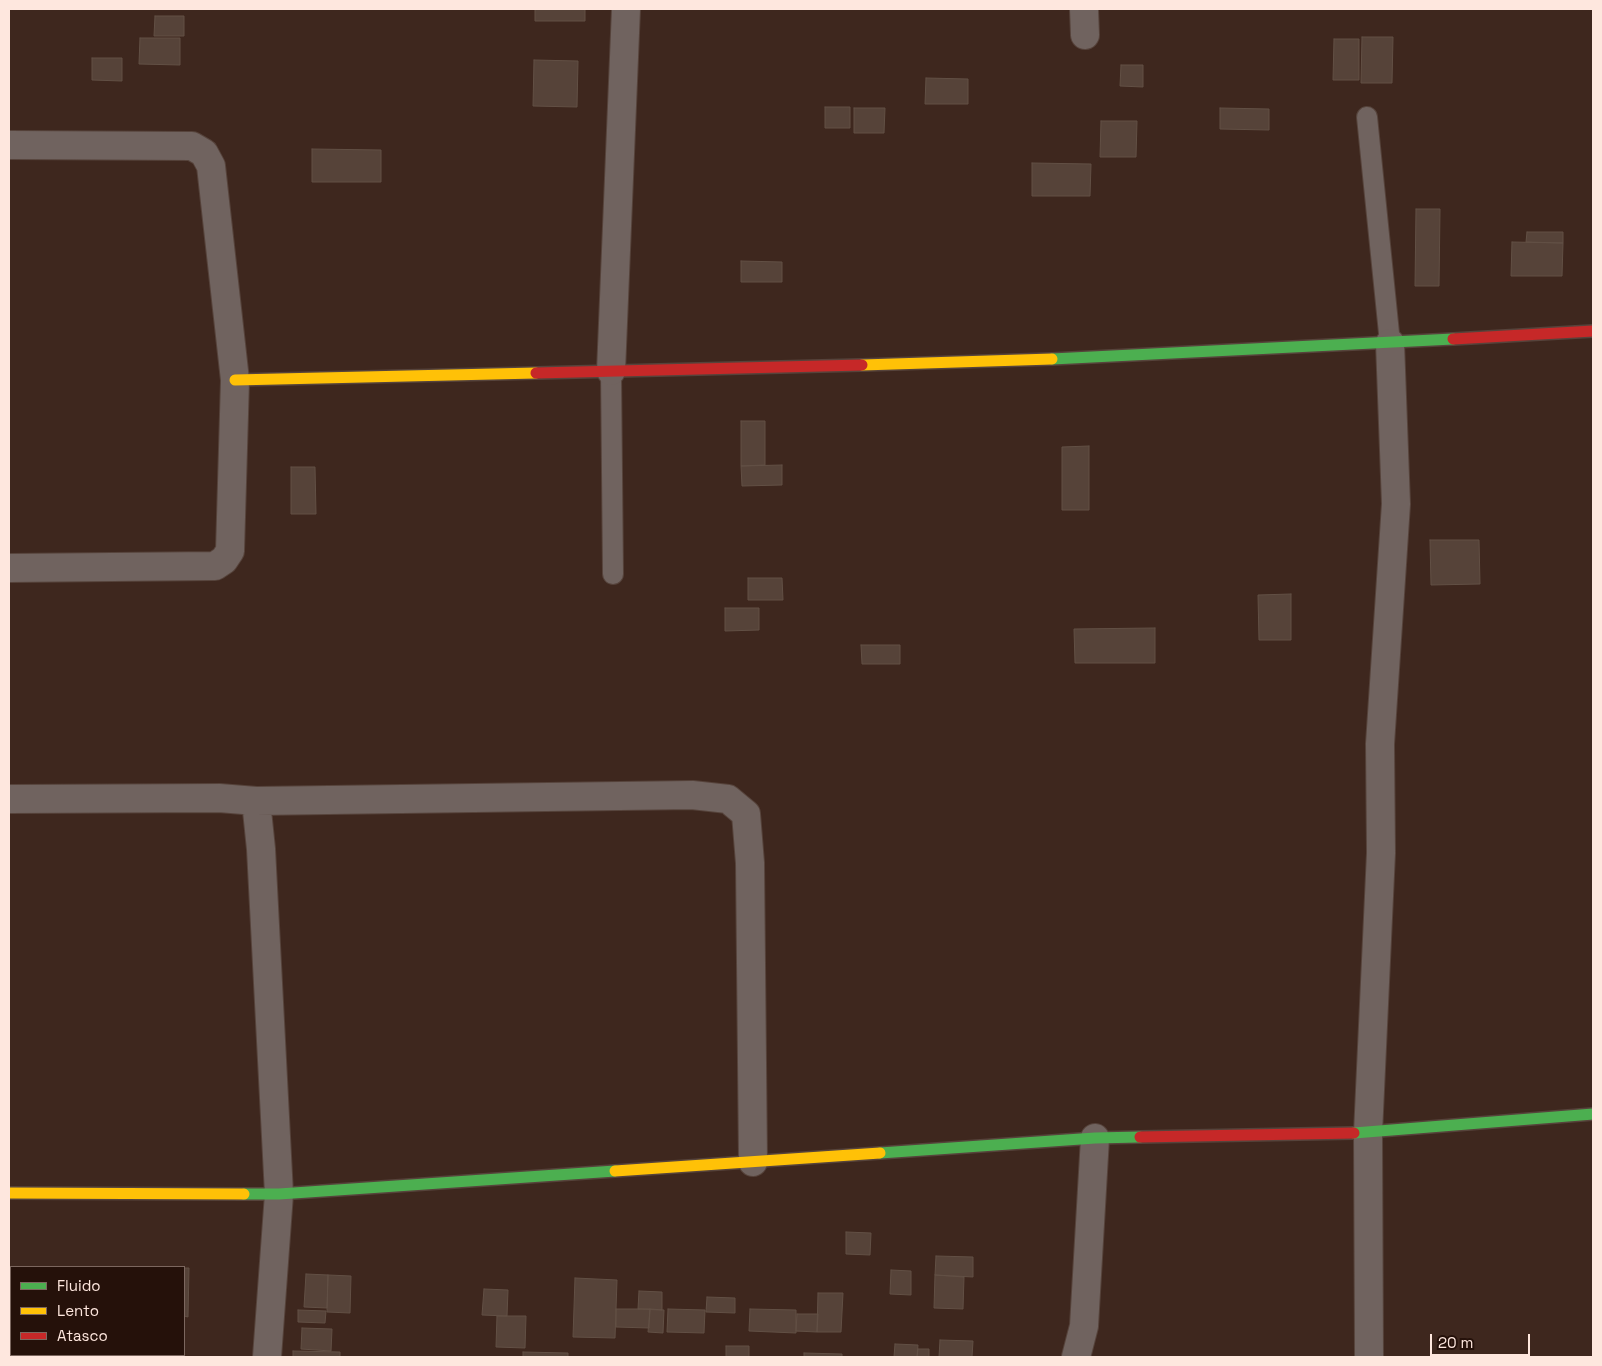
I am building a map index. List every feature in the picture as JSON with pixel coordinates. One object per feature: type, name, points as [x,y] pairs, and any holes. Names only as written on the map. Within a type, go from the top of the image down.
[{"type":"street","points":[[612,370],[626,9]]},
{"type":"street","points":[[9,145],[192,146],[204,154],[211,166],[235,380],[230,551],[224,560],[215,566],[9,568]]},
{"type":"street","points":[[235,380],[965,363],[1390,343],[1593,331]]},
{"type":"street","points":[[1369,1357],[1368,1133],[1381,853],[1380,744],[1396,504],[1390,343]]},
{"type":"street","points":[[9,799],[220,798],[256,801],[692,795],[728,799],[746,814],[750,863],[753,1162]]},
{"type":"street","points":[[256,801],[279,1194],[267,1357]]},
{"type":"street","points":[[9,1193],[279,1194],[1095,1138],[1368,1133],[1593,1114]]},
{"type":"street","points":[[1076,1357],[1084,1326],[1095,1138]]},
{"type":"lane","points":[[1367,117],[1390,343]]},
{"type":"lane","points":[[612,370],[613,574]]},
{"type":"building","points":[[535,9],[585,9],[585,21],[535,21]]},
{"type":"building","points":[[155,16],[184,16],[184,36],[154,36]]},
{"type":"building","points":[[1362,37],[1393,37],[1392,83],[1361,83]]},
{"type":"building","points":[[140,38],[180,38],[180,65],[139,64]]},
{"type":"building","points":[[1334,39],[1359,39],[1359,80],[1333,80]]},
{"type":"building","points":[[92,58],[122,58],[122,81],[92,80]]},
{"type":"building","points":[[534,60],[578,61],[577,107],[533,106]]},
{"type":"building","points":[[1121,65],[1143,65],[1143,87],[1120,86]]},
{"type":"building","points":[[926,78],[968,79],[968,104],[925,104]]},
{"type":"building","points":[[825,107],[850,107],[850,128],[825,128]]},
{"type":"building","points":[[854,108],[885,108],[884,133],[854,133]]},
{"type":"building","points":[[1220,108],[1269,109],[1269,130],[1220,129]]},
{"type":"building","points":[[1101,121],[1137,121],[1136,157],[1100,157]]},
{"type":"building","points":[[312,149],[381,150],[381,182],[312,182]]},
{"type":"building","points":[[1032,163],[1091,164],[1090,196],[1032,196]]},
{"type":"building","points":[[1416,209],[1440,209],[1439,286],[1415,286]]},
{"type":"building","points":[[1527,232],[1563,232],[1563,243],[1526,242]]},
{"type":"building","points":[[1512,242],[1563,243],[1562,276],[1511,276]]},
{"type":"building","points":[[741,261],[782,262],[782,282],[741,282]]},
{"type":"building","points":[[741,421],[765,421],[765,465],[741,466]]},
{"type":"building","points":[[1089,446],[1089,510],[1062,510],[1062,447]]},
{"type":"building","points":[[782,465],[782,485],[742,486],[741,466]]},
{"type":"building","points":[[291,467],[315,467],[316,514],[291,514]]},
{"type":"building","points":[[1430,540],[1479,540],[1480,584],[1431,585]]},
{"type":"building","points":[[748,578],[782,578],[783,600],[748,600]]},
{"type":"building","points":[[1291,594],[1291,640],[1259,640],[1258,595]]},
{"type":"building","points":[[725,608],[759,608],[759,630],[725,631]]},
{"type":"building","points":[[1155,628],[1155,663],[1075,663],[1074,629]]},
{"type":"building","points":[[861,645],[900,645],[900,664],[862,664]]},
{"type":"building","points":[[846,1232],[871,1233],[870,1255],[846,1254]]},
{"type":"building","points":[[936,1256],[973,1257],[973,1277],[935,1275]]},
{"type":"building","points":[[185,1268],[189,1268],[188,1317],[185,1316]]},
{"type":"building","points":[[891,1270],[911,1271],[911,1295],[890,1294]]},
{"type":"building","points":[[306,1274],[328,1275],[327,1308],[304,1307]]},
{"type":"building","points":[[328,1275],[351,1276],[350,1313],[327,1312]]},
{"type":"building","points":[[935,1275],[964,1277],[963,1309],[934,1308]]},
{"type":"building","points":[[575,1278],[617,1280],[615,1338],[573,1337]]},
{"type":"building","points":[[484,1289],[508,1290],[507,1316],[482,1315]]},
{"type":"building","points":[[639,1291],[662,1292],[662,1310],[638,1309]]},
{"type":"building","points":[[818,1293],[843,1293],[841,1332],[817,1332]]},
{"type":"building","points":[[707,1297],[735,1298],[735,1313],[706,1312]]},
{"type":"building","points":[[616,1309],[650,1309],[649,1328],[616,1327]]},
{"type":"building","points":[[650,1309],[664,1310],[663,1333],[648,1332]]},
{"type":"building","points":[[668,1309],[705,1310],[704,1333],[667,1332]]},
{"type":"building","points":[[750,1309],[796,1310],[796,1333],[749,1331]]},
{"type":"building","points":[[298,1310],[326,1311],[325,1323],[298,1322]]},
{"type":"building","points":[[797,1314],[818,1314],[817,1332],[796,1331]]},
{"type":"building","points":[[497,1316],[526,1316],[525,1348],[496,1347]]},
{"type":"building","points":[[9,1328],[10,1328],[10,1355]]},
{"type":"building","points":[[302,1328],[332,1329],[331,1351],[301,1349]]},
{"type":"building","points":[[940,1340],[973,1341],[972,1357],[939,1357]]},
{"type":"building","points":[[895,1344],[918,1345],[917,1357],[894,1357]]},
{"type":"building","points":[[726,1346],[749,1346],[749,1357],[726,1357]]},
{"type":"building","points":[[918,1349],[929,1349],[929,1357],[917,1357]]},
{"type":"building","points":[[293,1351],[340,1352],[340,1357],[293,1357]]},
{"type":"building","points":[[523,1352],[568,1353],[568,1357],[523,1357]]},
{"type":"building","points":[[804,1353],[842,1354],[842,1357],[804,1357]]},
{"type":"traffic: fast","points":[[1052,359],[1453,339]]},
{"type":"traffic: fast","points":[[1354,1133],[1593,1114]]},
{"type":"traffic: fast","points":[[880,1153],[1095,1138],[1140,1137]]},
{"type":"traffic: fast","points":[[244,1194],[279,1194],[615,1171]]},
{"type":"traffic: slow","points":[[862,365],[1052,359]]},
{"type":"traffic: slow","points":[[235,380],[536,373]]},
{"type":"traffic: slow","points":[[615,1171],[880,1153]]},
{"type":"traffic: slow","points":[[9,1193],[244,1194]]},
{"type":"traffic: jam","points":[[1453,339],[1593,331]]},
{"type":"traffic: jam","points":[[536,373],[862,365]]},
{"type":"traffic: jam","points":[[1140,1137],[1354,1133]]}]
